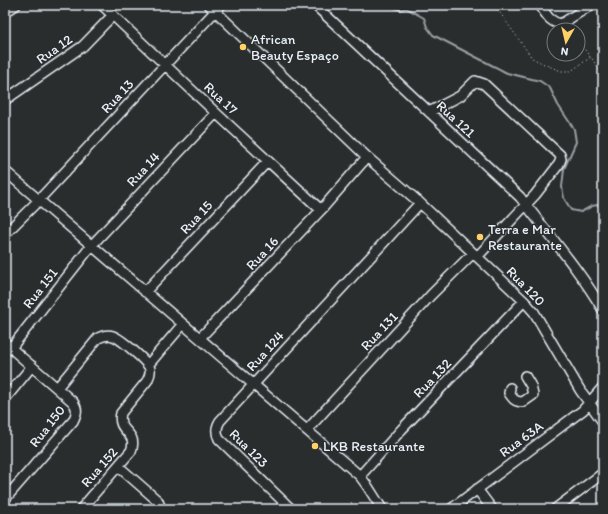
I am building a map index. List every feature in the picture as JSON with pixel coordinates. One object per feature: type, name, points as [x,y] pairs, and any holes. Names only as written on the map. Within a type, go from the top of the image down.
[{"type":"street","points":[[5,12],[16,5]]},
{"type":"street","name":"Rua 17","points":[[102,5],[321,210]]},
{"type":"street","name":"Rua 121","points":[[315,5],[520,197],[589,286],[603,310]]},
{"type":"street","points":[[540,5],[550,20],[561,24],[591,5]]},
{"type":"street","points":[[215,7],[367,157]]},
{"type":"street","name":"Rua 13","points":[[5,234],[39,200],[165,65],[215,7]]},
{"type":"street","name":"Rua 12","points":[[5,100],[83,46],[113,15]]},
{"type":"street","points":[[429,112],[460,96],[469,85],[475,81],[480,82],[484,84],[560,155],[561,159],[559,164],[535,195],[475,255]]},
{"type":"street","name":"Rua 14","points":[[92,245],[216,113]]},
{"type":"street","name":"Rua 120","points":[[367,157],[420,203],[534,312],[590,404],[603,422]]},
{"type":"street","name":"Rua 16","points":[[200,338],[321,210],[367,157]]},
{"type":"street","name":"Rua 15","points":[[146,292],[268,161]]},
{"type":"street","points":[[5,172],[92,245],[253,385]]},
{"type":"street","name":"Rua 124","points":[[382,509],[360,476],[253,385],[420,203]]},
{"type":"street","name":"Rua 151","points":[[8,345],[92,245]]},
{"type":"street","name":"Rua 131","points":[[307,430],[421,306],[475,255]]},
{"type":"street","name":"Rua 132","points":[[360,476],[402,429],[524,301]]},
{"type":"street","points":[[57,388],[98,338],[111,335],[117,338],[148,365],[183,324]]},
{"type":"street","name":"Rua 150","points":[[5,499],[77,412],[76,406],[73,402],[8,345]]},
{"type":"street","name":"Rua 152","points":[[81,509],[131,451],[133,446],[132,439],[121,426],[120,418],[121,413],[147,381],[151,372],[148,365]]},
{"type":"street","points":[[5,399],[32,366]]},
{"type":"street","points":[[510,388],[509,393],[514,400],[518,402],[523,402],[532,395],[532,386],[525,376]]},
{"type":"street","name":"Rua 123","points":[[253,385],[220,421],[216,430],[222,442],[291,509]]},
{"type":"street","name":"Rua 63A","points":[[451,509],[583,410],[603,389]]},
{"type":"street","points":[[118,466],[158,500],[161,509]]},
{"type":"street","points":[[555,509],[603,473]]},
{"type":"street","points":[[477,489],[492,509]]},
{"type":"path","points":[[482,5],[498,10],[532,58],[546,65],[561,71],[571,71],[590,57]]},
{"type":"path","points":[[586,51],[603,76]]},
{"type":"waterway","points":[[388,5],[400,10],[406,8],[424,18],[427,27],[433,35],[507,73],[540,81],[550,88],[558,105],[574,129],[576,142],[564,169],[562,187],[564,198],[571,210],[581,212],[592,206],[603,204]]},
{"type":"place","name":"African Beauty Espaço","points":[[243,47]]},
{"type":"place","name":"Terra e Mar Restaurante","points":[[480,237]]},
{"type":"place","name":"LKB Restaurante","points":[[315,446]]}]
